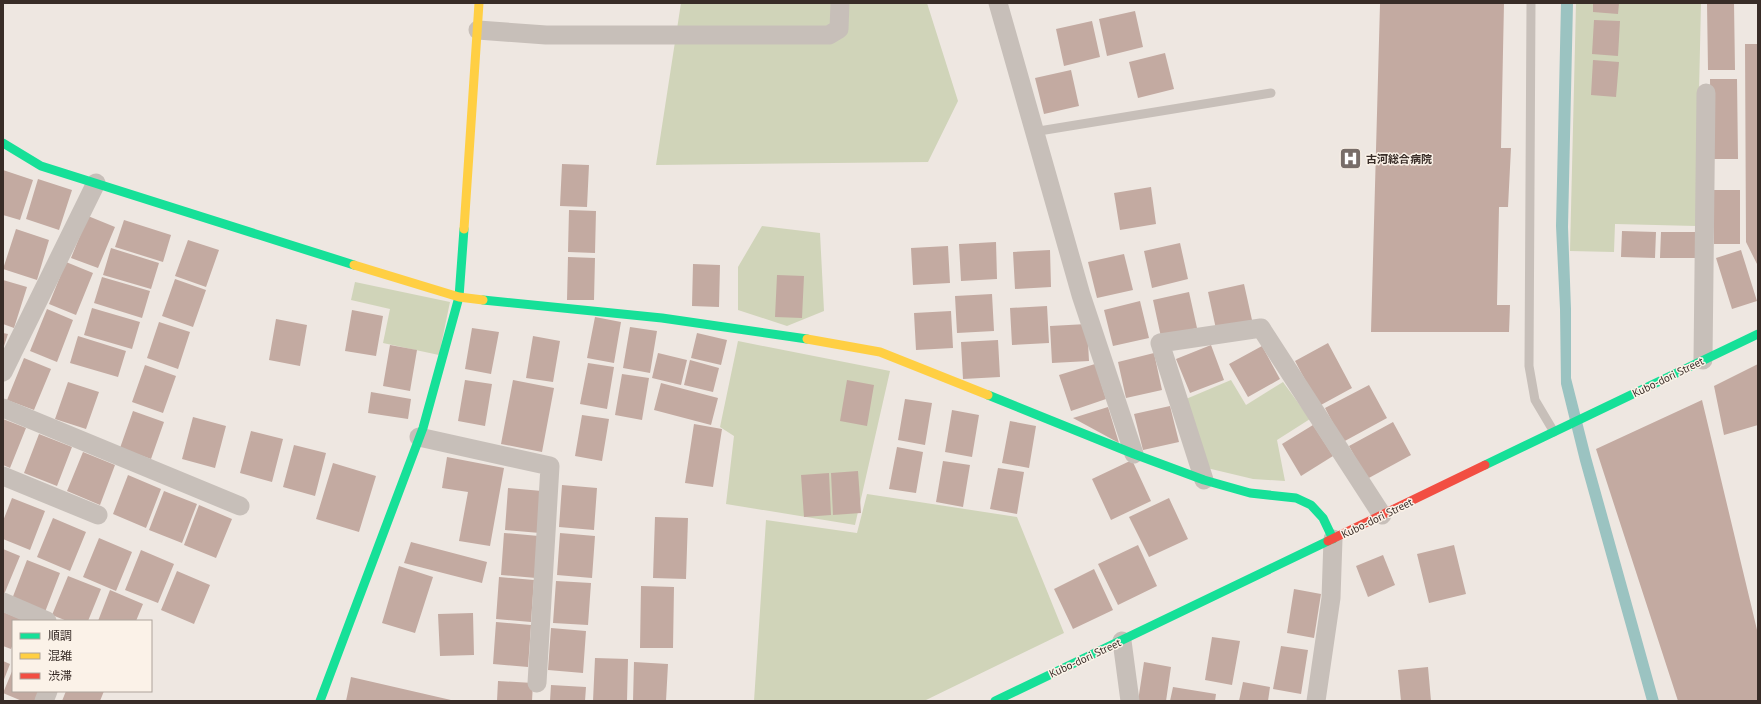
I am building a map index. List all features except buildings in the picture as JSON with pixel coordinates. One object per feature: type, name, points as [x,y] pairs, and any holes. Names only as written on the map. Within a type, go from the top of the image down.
[{"type":"street","points":[[320,701],[382,540],[419,437],[459,297],[479,3]]},
{"type":"street","points":[[478,30],[546,35],[829,35],[839,29],[840,3]]},
{"type":"street","points":[[998,3],[1033,132],[1081,295],[1134,454]]},
{"type":"street","points":[[1703,360],[1706,93]]},
{"type":"street","points":[[3,143],[41,166],[300,249],[459,297],[662,318],[765,332],[880,352],[1134,454],[1204,480],[1250,493],[1296,498],[1301,500],[1311,505],[1322,518],[1333,539],[1331,598],[1316,701]]},
{"type":"street","points":[[3,372],[96,183]]},
{"type":"street","points":[[1204,480],[1160,343],[1261,328],[1382,515]]},
{"type":"street","name":"Kubo-dori Street","points":[[995,701],[1758,334]]},
{"type":"street","points":[[3,408],[240,506]]},
{"type":"street","points":[[419,437],[550,466],[536,683]]},
{"type":"street","points":[[3,476],[98,515]]},
{"type":"street","points":[[3,602],[45,620]]},
{"type":"street","points":[[1122,641],[1130,701]]},
{"type":"lane","points":[[1531,3],[1529,366],[1535,400],[1554,432]]},
{"type":"lane","points":[[1033,132],[1271,93]]},
{"type":"green space","points":[[681,3],[927,3],[958,101],[928,162],[656,165]]},
{"type":"green space","points":[[1576,3],[1701,3],[1696,226],[1615,224],[1614,252],[1570,251]]},
{"type":"green space","points":[[762,226],[820,233],[824,311],[787,326],[738,310],[738,267]]},
{"type":"green space","points":[[355,282],[450,302],[439,355],[383,343],[390,309],[351,300]]},
{"type":"green space","points":[[738,341],[890,371],[855,525],[726,504],[734,436],[720,427]]},
{"type":"green space","points":[[1231,380],[1246,405],[1283,382],[1310,419],[1277,440],[1285,481],[1253,479],[1207,468],[1186,399]]},
{"type":"green space","points":[[867,494],[1017,517],[1064,633],[924,701],[754,701],[766,520],[857,533]]},
{"type":"water","points":[[1561,3],[1573,3],[1568,227],[1571,309],[1571,378],[1591,457],[1659,701],[1647,701],[1580,461],[1561,384],[1560,309],[1556,226]]},
{"type":"traffic: fast","points":[[3,143],[41,166],[354,265]]},
{"type":"traffic: fast","points":[[320,701],[423,428],[459,297],[464,229]]},
{"type":"traffic: fast","points":[[483,300],[662,318],[807,339]]},
{"type":"traffic: fast","points":[[1485,465],[1758,334]]},
{"type":"traffic: fast","points":[[988,395],[1134,454],[1204,480],[1250,493],[1296,498],[1311,505],[1323,518],[1333,539]]},
{"type":"traffic: fast","points":[[995,701],[1328,541]]},
{"type":"traffic: slow","points":[[464,229],[479,3]]},
{"type":"traffic: slow","points":[[354,265],[459,297],[483,300]]},
{"type":"traffic: slow","points":[[807,339],[880,352],[988,395]]},
{"type":"traffic: jam","points":[[1328,541],[1485,465]]},
{"type":"place","name":"古河総合病院","points":[[1351,159]]}]
